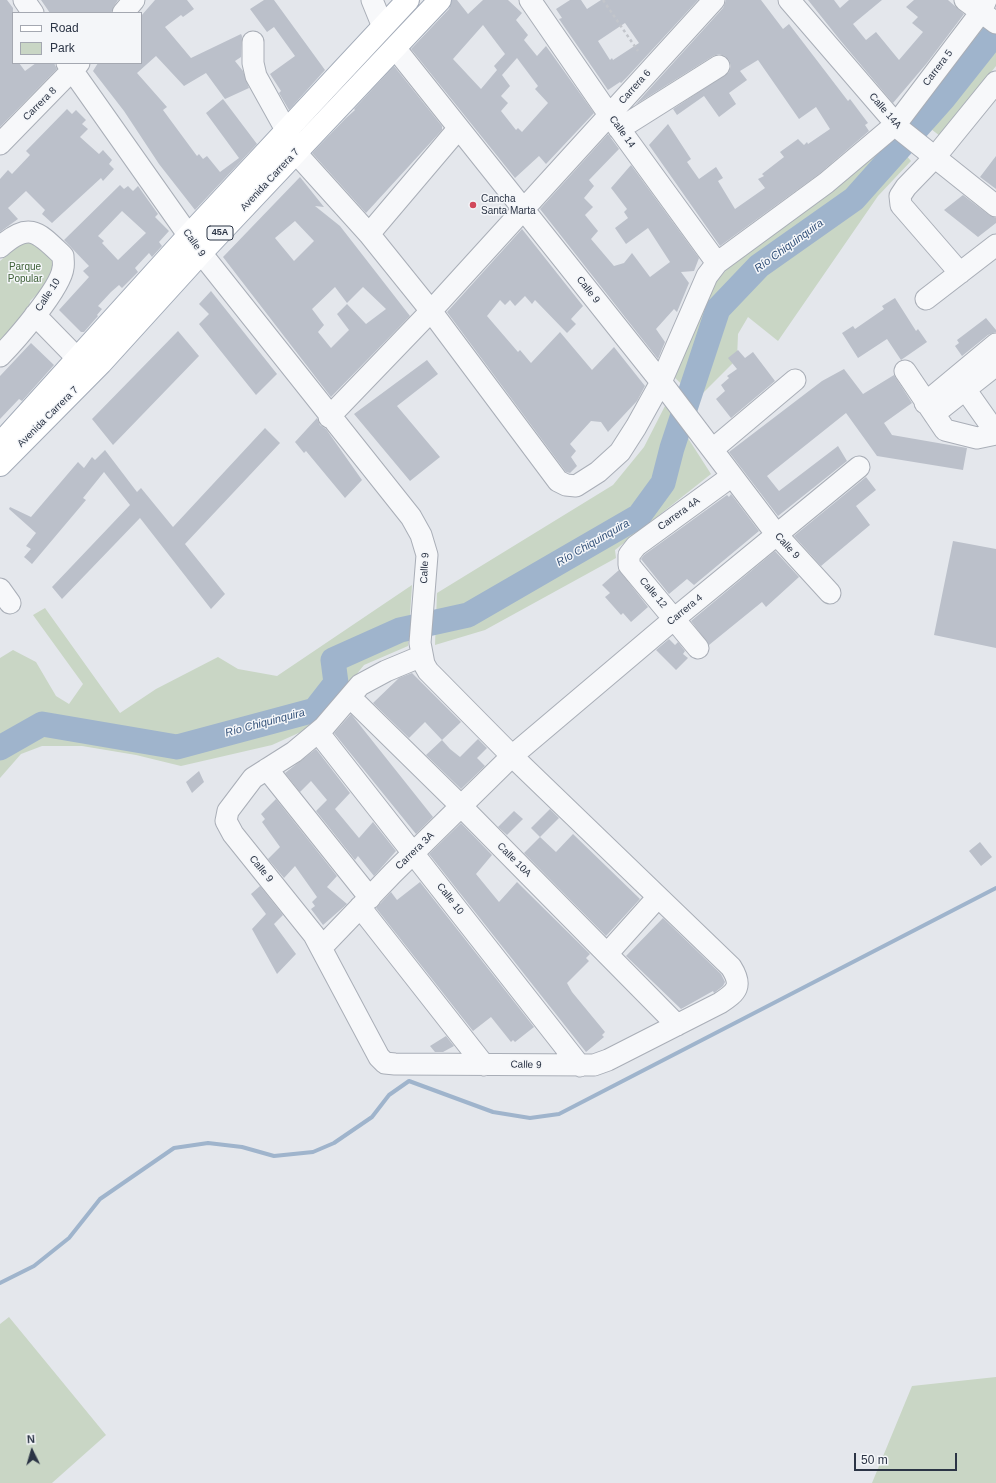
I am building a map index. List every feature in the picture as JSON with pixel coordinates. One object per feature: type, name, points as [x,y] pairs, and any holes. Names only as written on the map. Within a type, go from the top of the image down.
[{"type":"main road","name":"Avenida Carrera 7","points":[[0,444],[189,235],[408,0]]},
{"type":"main road","name":"Avenida Carrera 7","points":[[0,465],[101,363],[201,253],[440,0]]},
{"type":"street","points":[[24,0],[32,12]]},
{"type":"street","points":[[124,12],[134,0]]},
{"type":"street","points":[[372,0],[383,27]]},
{"type":"street","name":"Calle 14","points":[[530,0],[614,122],[717,263]]},
{"type":"street","name":"Carrera 6","points":[[524,210],[614,122],[714,0]]},
{"type":"street","name":"Calle 14A","points":[[789,0],[905,133],[996,206]]},
{"type":"street","name":"Carrera 5","points":[[296,153],[369,234],[431,311],[558,481],[566,485],[576,486],[598,472],[620,452],[661,382],[707,276],[717,263],[826,183],[905,133],[984,11]]},
{"type":"street","points":[[253,42],[256,76],[286,130]]},
{"type":"street","name":"Calle 9","points":[[395,48],[661,382],[777,535],[830,593]]},
{"type":"street","name":"Calle 9","points":[[73,66],[201,253],[410,517],[421,535],[427,555],[421,649],[424,664],[428,671],[512,756],[731,967],[738,983],[736,990],[730,997],[608,1060],[594,1065],[385,1063],[379,1057],[314,935],[233,834],[226,821],[228,811],[253,778],[294,752],[318,732],[360,685],[407,660],[421,649]]},
{"type":"street","name":"Carrera 8","points":[[0,144],[73,66]]},
{"type":"street","points":[[614,122],[719,66]]},
{"type":"street","points":[[960,273],[901,205],[900,196],[906,186],[935,157],[996,82]]},
{"type":"street","points":[[369,234],[458,129]]},
{"type":"street","points":[[330,417],[431,311],[524,210]]},
{"type":"street","name":"Calle 10","points":[[0,247],[13,236],[26,231],[40,234],[62,256],[63,268],[58,282],[35,315],[16,340],[0,356]]},
{"type":"street","points":[[926,299],[996,245]]},
{"type":"street","name":"Calle 10","points":[[35,315],[78,359]]},
{"type":"street","points":[[929,408],[996,344]]},
{"type":"street","points":[[929,408],[965,389],[996,366]]},
{"type":"street","points":[[905,372],[945,430],[977,438],[996,433],[965,389]]},
{"type":"street","points":[[713,449],[795,380]]},
{"type":"street","name":"Carrera 4","points":[[512,756],[674,619],[859,467]]},
{"type":"street","name":"Carrera 4A","points":[[629,555],[636,546],[732,476]]},
{"type":"street","name":"Calle 12","points":[[629,555],[629,565],[698,648]]},
{"type":"street","name":"Calle 10A","points":[[350,697],[461,806],[677,1025]]},
{"type":"street","name":"Calle 10","points":[[318,732],[580,1066]]},
{"type":"street","name":"Carrera 3A","points":[[320,948],[512,756]]},
{"type":"street","points":[[267,769],[484,1065]]},
{"type":"street","points":[[607,954],[658,897]]},
{"type":"path","points":[[603,0],[638,51]]},
{"type":"green space","points":[[983,26],[996,37],[996,66],[940,136],[913,115]]},
{"type":"green space","points":[[893,140],[911,161],[878,196],[778,341],[748,317],[738,334],[737,359],[697,399],[673,376],[716,281],[732,264]]},
{"type":"green space","name":"Parque Popular","points":[[39,237],[61,271],[30,301],[29,309],[0,347],[0,261],[28,238]]},
{"type":"green space","points":[[666,404],[711,474],[615,550],[616,558],[485,630],[435,645],[437,593],[613,485],[644,447]]},
{"type":"green space","points":[[412,585],[408,646],[364,665],[323,716],[303,731],[272,745],[181,766],[136,755],[82,746],[42,746],[21,754],[0,778],[0,658],[13,650],[36,662],[56,696],[69,704],[83,684],[33,615],[45,608],[120,713],[156,689],[218,657],[238,669],[277,676]]},
{"type":"green space","points":[[9,1317],[106,1435],[52,1483],[0,1483],[0,1324]]},
{"type":"green space","points":[[996,1377],[996,1483],[872,1483],[912,1386]]},
{"type":"building","points":[[0,0],[7,0],[13,8],[12,64],[20,64],[25,71],[35,64],[54,64],[57,69],[0,127]]},
{"type":"building","points":[[41,0],[118,0],[111,12],[49,12]]},
{"type":"building","points":[[155,0],[187,0],[194,9],[183,17],[181,15],[165,27],[191,58],[241,34],[242,36],[241,57],[235,61],[243,71],[249,88],[225,99],[206,73],[184,86],[156,56],[137,73],[167,107],[163,110],[197,156],[199,154],[203,159],[207,156],[220,172],[239,158],[206,113],[223,99],[257,144],[195,210],[159,164],[124,111],[93,71],[97,64],[142,64],[142,15]]},
{"type":"building","points":[[264,0],[274,0],[325,70],[289,110],[279,93],[281,91],[270,74],[295,56],[274,27],[267,32],[250,9]]},
{"type":"building","points":[[452,0],[457,0],[468,14],[483,0],[508,0],[522,13],[516,20],[528,35],[524,40],[537,56],[546,46],[594,113],[546,164],[539,156],[515,178],[411,49],[449,9]],"holes":[[[483,25],[505,54],[494,66],[497,70],[481,89],[453,59]],[[517,58],[538,86],[535,89],[548,103],[522,132],[518,128],[516,130],[501,111],[508,103],[501,96],[510,86],[502,75]]]},
{"type":"building","points":[[570,0],[581,0],[587,9],[601,0],[698,0],[621,83],[620,82],[608,90],[559,19],[562,18],[556,9]],"holes":[[[625,23],[639,43],[613,60],[612,58],[610,60],[598,41]]]},
{"type":"building","points":[[726,0],[761,0],[783,29],[789,24],[848,101],[850,99],[868,123],[865,125],[869,131],[819,174],[720,246],[649,145],[668,124],[691,159],[687,162],[699,179],[716,167],[723,178],[718,181],[735,209],[765,188],[758,179],[764,176],[762,174],[784,157],[780,152],[798,139],[804,145],[807,142],[808,144],[830,129],[816,107],[799,119],[758,60],[740,71],[747,80],[729,93],[736,104],[719,117],[704,96],[677,115],[673,109],[729,72],[731,66],[729,60],[725,56],[719,54],[713,56],[635,105],[723,8]]},
{"type":"building","points":[[808,0],[834,0],[840,8],[849,0],[882,0],[853,24],[866,40],[876,32],[899,60],[923,32],[912,23],[918,17],[906,7],[914,0],[948,0],[964,14],[927,63],[893,103]]},
{"type":"building","points":[[394,66],[442,126],[442,130],[366,213],[312,153],[355,110],[354,109]]},
{"type":"building","points":[[67,109],[72,114],[76,110],[86,120],[82,124],[88,129],[80,137],[99,154],[103,150],[112,160],[109,164],[114,169],[103,181],[101,178],[52,223],[42,214],[45,210],[26,191],[8,208],[18,219],[0,232],[0,179],[8,170],[12,174],[30,155],[26,151]]},
{"type":"building","points":[[608,134],[619,149],[589,180],[594,186],[584,198],[593,207],[585,215],[598,231],[591,239],[614,266],[624,263],[632,253],[650,277],[670,262],[648,228],[626,244],[615,228],[628,218],[624,212],[627,209],[611,188],[631,165],[699,258],[694,271],[681,272],[689,283],[677,312],[674,309],[656,329],[665,342],[658,359],[540,209]]},
{"type":"building","points":[[996,156],[996,189],[980,177]]},
{"type":"building","points":[[300,177],[324,207],[315,206],[340,226],[410,316],[331,397],[223,257]],"holes":[[[295,221],[314,241],[294,261],[275,238]],[[335,287],[347,303],[363,287],[386,309],[366,324],[347,304],[337,314],[349,330],[331,348],[318,332],[324,325],[312,309]]]},
{"type":"building","points":[[120,185],[124,189],[128,186],[133,191],[138,186],[158,214],[155,217],[169,231],[159,242],[162,246],[152,257],[149,253],[135,268],[138,272],[122,288],[119,285],[98,306],[102,309],[84,332],[81,332],[59,310],[89,277],[83,271],[89,266],[64,240]],"holes":[[[122,211],[146,233],[118,260],[102,243],[104,241],[98,236]]]},
{"type":"building","points":[[963,195],[989,215],[996,218],[996,223],[978,237],[944,210]]},
{"type":"building","points":[[522,229],[583,306],[571,319],[576,324],[567,333],[535,300],[532,304],[525,296],[515,306],[510,300],[505,305],[500,300],[487,316],[518,352],[520,350],[531,363],[560,332],[592,370],[614,347],[645,386],[637,401],[608,432],[601,422],[591,421],[570,444],[576,451],[571,457],[577,466],[570,473],[566,472],[447,312]]},
{"type":"building","points":[[211,291],[277,374],[256,395],[199,324],[209,314],[199,304]]},
{"type":"building","points":[[895,298],[916,331],[918,329],[927,342],[901,360],[887,339],[858,358],[842,333],[853,326],[855,329],[884,309],[882,306]]},
{"type":"building","points":[[986,318],[996,332],[988,335],[962,356],[955,346],[959,343],[957,340]]},
{"type":"building","points":[[178,331],[199,356],[113,445],[92,419]]},
{"type":"building","points":[[31,343],[54,365],[22,401],[19,399],[0,419],[0,376]]},
{"type":"building","points":[[738,350],[745,358],[753,352],[775,381],[731,418],[716,399],[725,391],[721,385],[729,378],[727,376],[737,369],[728,358]]},
{"type":"building","points":[[427,360],[438,374],[397,406],[440,457],[410,481],[354,414]]},
{"type":"building","points":[[844,369],[863,394],[894,375],[912,403],[884,423],[892,435],[967,448],[963,470],[877,456],[846,413],[767,476],[779,491],[838,446],[847,461],[778,516],[729,452],[822,381]]},
{"type":"building","points":[[317,418],[320,425],[326,429],[362,480],[345,498],[306,451],[304,453],[295,442]]},
{"type":"building","points":[[265,428],[280,443],[185,544],[225,594],[211,609],[140,518],[62,599],[52,587],[130,505],[104,472],[83,498],[86,500],[32,564],[24,557],[31,549],[26,546],[36,533],[9,509],[10,507],[31,517],[78,462],[84,468],[92,457],[95,460],[105,450],[137,492],[141,488],[173,527]]},
{"type":"building","points":[[866,477],[876,490],[856,506],[870,525],[821,566],[794,536]]},
{"type":"building","points":[[731,494],[759,531],[694,585],[687,579],[669,594],[641,559],[644,555],[727,495],[729,497]]},
{"type":"building","points":[[953,541],[996,549],[996,648],[934,635]]},
{"type":"building","points":[[775,551],[799,577],[766,607],[762,602],[709,645],[691,621]]},
{"type":"building","points":[[619,570],[648,607],[631,622],[623,613],[621,615],[605,597],[610,593],[602,585]]},
{"type":"building","points":[[669,639],[675,645],[678,642],[685,651],[683,654],[688,658],[676,670],[656,650]]},
{"type":"building","points":[[412,673],[461,722],[442,740],[425,722],[409,738],[373,703],[399,678]]},
{"type":"building","points":[[351,714],[433,817],[416,834],[334,733]]},
{"type":"building","points":[[478,739],[487,748],[477,758],[485,766],[461,789],[426,755],[442,740],[460,757]]},
{"type":"building","points":[[316,749],[350,793],[335,809],[359,838],[373,822],[396,851],[374,876],[358,856],[355,860],[316,811],[327,800],[311,781],[300,792],[285,773]]},
{"type":"building","points":[[199,771],[204,782],[192,793],[186,782]]},
{"type":"building","points":[[276,799],[337,876],[327,887],[347,904],[323,925],[311,909],[315,906],[312,902],[317,897],[295,866],[284,878],[268,859],[280,847],[262,822],[265,819],[261,814]]},
{"type":"building","points":[[550,809],[559,818],[540,837],[531,828]]},
{"type":"building","points":[[514,811],[523,819],[507,835],[498,827]]},
{"type":"building","points":[[461,823],[492,855],[476,874],[499,902],[517,882],[590,954],[586,958],[589,961],[567,983],[572,992],[605,1032],[602,1035],[604,1037],[586,1052],[429,854]]},
{"type":"building","points":[[573,834],[640,899],[606,936],[524,853],[540,837],[556,852]]},
{"type":"building","points":[[980,842],[992,857],[981,866],[969,851]]},
{"type":"building","points":[[420,882],[534,1027],[515,1042],[513,1040],[511,1042],[491,1017],[473,1031],[376,908],[391,892],[397,900]]},
{"type":"building","points":[[260,886],[283,915],[274,924],[296,954],[277,974],[252,929],[266,914],[251,894]]},
{"type":"building","points":[[663,918],[721,974],[725,982],[723,986],[714,993],[713,991],[681,1009],[626,956]]},
{"type":"building","points":[[446,1036],[454,1046],[443,1052],[435,1052],[430,1046]]},
{"type":"waterway","name":"Río Chiquinquira","points":[[0,748],[42,724],[177,747],[315,710],[336,683],[333,660],[400,630],[468,615],[639,516],[663,483],[672,448],[718,309],[759,266],[854,199],[943,99],[996,32]]},
{"type":"waterway","points":[[0,1283],[34,1266],[69,1238],[100,1199],[174,1148],[208,1143],[242,1147],[274,1156],[313,1152],[334,1143],[372,1117],[389,1095],[409,1081],[493,1112],[530,1118],[559,1114],[996,888]]},
{"type":"place","name":"Cancha Santa Marta","points":[[473,205]]}]
